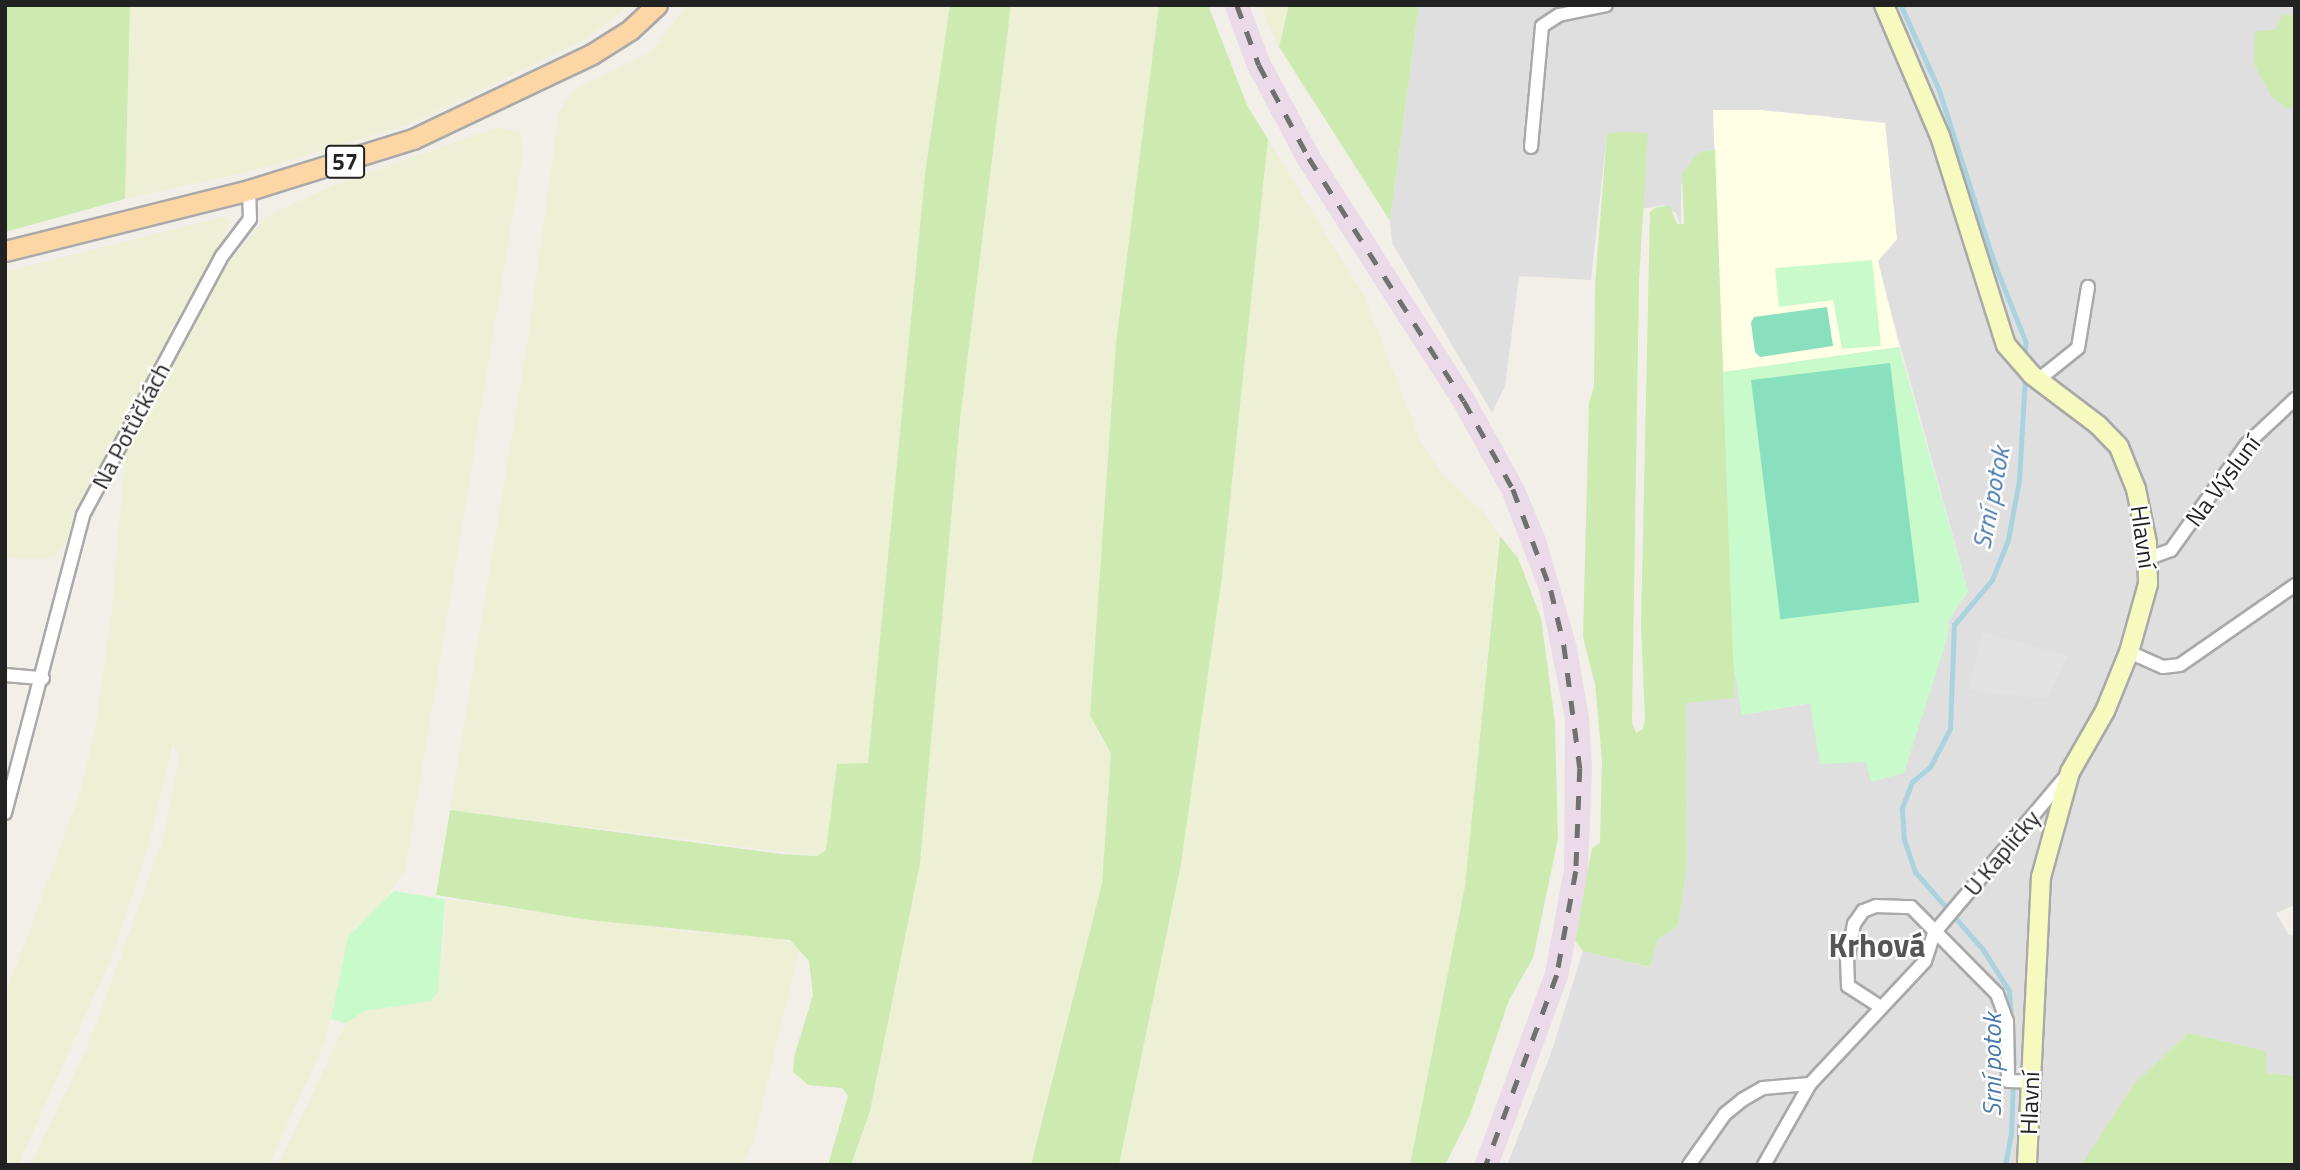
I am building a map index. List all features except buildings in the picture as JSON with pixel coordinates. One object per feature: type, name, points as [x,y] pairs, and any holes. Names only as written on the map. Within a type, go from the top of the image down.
[{"type":"main road","name":"57","points":[[5,251],[250,190],[387,148],[466,117],[613,42],[657,5]]},
{"type":"street","points":[[1531,147],[1542,26],[1559,15],[1606,5]]},
{"type":"street","name":"Hlavní","points":[[1884,5],[1933,118],[1999,328],[2015,357],[2035,378],[2119,447],[2136,489],[2148,558],[2147,593],[2129,652],[2110,702],[2070,772],[2048,845],[2038,899],[2020,1081],[2027,1165]]},
{"type":"street","name":"Na Potůčkách","points":[[5,813],[43,678],[83,515],[222,256],[250,219],[250,190]]},
{"type":"street","points":[[2035,378],[2078,348],[2088,287]]},
{"type":"street","name":"Na Výsluní","points":[[2148,558],[2171,550],[2247,444],[2295,399]]},
{"type":"street","points":[[2129,652],[2163,667],[2180,665],[2295,585]]},
{"type":"street","points":[[5,675],[43,678]]},
{"type":"street","name":"U Kapličky","points":[[1764,1165],[1810,1084],[1879,1006],[1925,961],[1934,933],[2070,772]]},
{"type":"street","points":[[1879,1006],[1848,986],[1846,977],[1854,924],[1863,911],[1876,906],[1911,907],[1934,933],[1984,977],[1997,994],[2007,1021],[2020,1081]]},
{"type":"street","points":[[1689,1165],[1725,1114],[1742,1100],[1763,1088],[1810,1084]]},
{"type":"shaded area","points":[[130,5],[630,5],[588,38],[412,123],[260,169],[125,199]]},
{"type":"shaded area","points":[[688,5],[950,5],[925,174],[868,764],[837,764],[826,850],[817,856],[450,810],[527,344],[559,111],[573,90],[649,53]]},
{"type":"shaded area","points":[[1011,5],[1159,5],[1116,343],[1097,733],[1111,754],[1102,883],[1031,1165],[851,1165],[870,1111],[920,863],[960,420]]},
{"type":"shaded area","points":[[1224,5],[1249,5],[1270,60],[1319,152],[1474,395],[1523,484],[1545,536],[1576,643],[1589,717],[1592,767],[1588,872],[1568,978],[1499,1165],[1474,1165],[1545,972],[1564,869],[1565,719],[1540,593],[1502,494],[1454,407],[1298,164],[1248,70]]},
{"type":"shaded area","points":[[1261,5],[1289,5],[1279,47],[1268,26]]},
{"type":"shaded area","points":[[1419,5],[2295,5],[2295,905],[2276,913],[2289,935],[2295,935],[2295,1076],[2266,1073],[2266,1051],[2188,1033],[2134,1084],[2081,1165],[1507,1165],[1550,1056],[1583,951],[1649,967],[1658,939],[1678,926],[1687,866],[1685,703],[1734,697],[1733,659],[1742,715],[1811,703],[1814,727],[1947,639],[1949,620],[1968,591],[1877,261],[1897,238],[1892,220],[1830,116],[1713,110],[1715,150],[1699,152],[1681,185],[1681,226],[1676,213],[1663,205],[1641,209],[1642,193],[1607,133],[1591,280],[1519,276],[1505,386],[1492,413],[1392,243],[1390,221]]},
{"type":"shaded area","points":[[1713,110],[1761,110],[1885,123],[1897,239],[1878,261],[1899,347],[1723,372]]},
{"type":"shaded area","points":[[499,127],[520,133],[523,153],[406,868],[382,905],[354,929],[325,1041],[269,1165],[31,1165],[91,1038],[164,836],[179,756],[173,743],[150,840],[116,947],[18,1165],[5,1165],[5,996],[79,796],[95,730],[111,617],[126,445],[215,280],[267,216],[334,185]]},
{"type":"shaded area","points":[[1268,139],[1365,298],[1420,440],[1442,474],[1484,512],[1499,535],[1465,886],[1410,1165],[1119,1165],[1181,864],[1222,577]]},
{"type":"shaded area","points":[[223,217],[229,219],[226,232],[90,484],[64,547],[56,555],[41,559],[5,557],[5,272]]},
{"type":"shaded area","points":[[1982,633],[2068,655],[2047,699],[1968,690]]},
{"type":"shaded area","points":[[445,899],[687,932],[775,937],[800,947],[753,1143],[743,1165],[278,1165],[346,1023],[364,1011],[431,1001],[444,948]]},
{"type":"green space","points":[[5,5],[130,5],[125,199],[5,232]]},
{"type":"green space","points":[[950,5],[1011,5],[960,420],[920,863],[870,1111],[851,1165],[828,1165],[848,1096],[842,1088],[808,1085],[793,1072],[794,1057],[813,995],[809,961],[790,940],[589,920],[436,895],[450,810],[781,854],[817,856],[826,850],[837,764],[868,763],[925,174]]},
{"type":"green space","points":[[1159,5],[1208,5],[1247,105],[1268,139],[1222,577],[1181,864],[1119,1165],[1031,1165],[1102,883],[1111,754],[1090,715],[1116,343]]},
{"type":"green space","points":[[1289,5],[1419,5],[1390,221],[1279,47]]},
{"type":"green space","points":[[2283,14],[2295,16],[2295,106],[2287,109],[2271,96],[2254,64],[2255,31],[2275,30]]},
{"type":"green space","points":[[1607,133],[1648,133],[1639,280],[1632,723],[1636,733],[1643,729],[1645,719],[1641,625],[1650,212],[1656,207],[1670,206],[1677,224],[1684,224],[1682,173],[1699,152],[1715,150],[1735,698],[1686,703],[1687,866],[1678,926],[1658,939],[1650,967],[1583,951],[1575,941],[1592,848],[1600,843],[1602,760],[1595,684],[1583,637],[1589,403],[1594,387],[1595,285]]},
{"type":"green space","points":[[1872,260],[1881,346],[1842,349],[1833,300],[1779,307],[1775,268]]},
{"type":"green space","points":[[1827,307],[1833,346],[1760,357],[1755,352],[1751,323],[1754,317]]},
{"type":"green space","points":[[1899,347],[1968,591],[1949,620],[1947,639],[1904,773],[1871,782],[1866,762],[1820,764],[1810,703],[1742,715],[1733,659],[1723,372]]},
{"type":"green space","points":[[1890,363],[1919,602],[1780,619],[1751,380]]},
{"type":"green space","points":[[1500,536],[1518,558],[1541,618],[1555,722],[1558,839],[1533,958],[1509,1000],[1470,1115],[1445,1165],[1410,1165],[1465,886]]},
{"type":"green space","points":[[394,891],[445,899],[438,992],[431,1001],[364,1011],[346,1023],[331,1019],[348,937]]},
{"type":"green space","points":[[2188,1033],[2266,1051],[2266,1073],[2295,1076],[2295,1165],[2081,1165],[2134,1084]]},
{"type":"waterway","name":"Srní potok","points":[[1901,5],[1939,89],[1995,264],[2026,342],[2025,359]]},
{"type":"waterway","name":"Srní potok","points":[[2014,1064],[2009,991],[1983,950],[1915,872],[1904,840],[1902,808],[1912,782],[1930,767],[1950,729],[1954,625],[1992,580],[2008,540],[2019,480],[2025,375]]},
{"type":"waterway","name":"Srní potok","points":[[2005,1165],[2011,1135],[2013,1083]]},
{"type":"railway","points":[[1237,5],[1259,65],[1309,158],[1464,401],[1513,489],[1551,590],[1564,645],[1580,768],[1576,871],[1557,975],[1486,1165]]},
{"type":"district","name":"Krhová","points":[[1877,945]]}]
